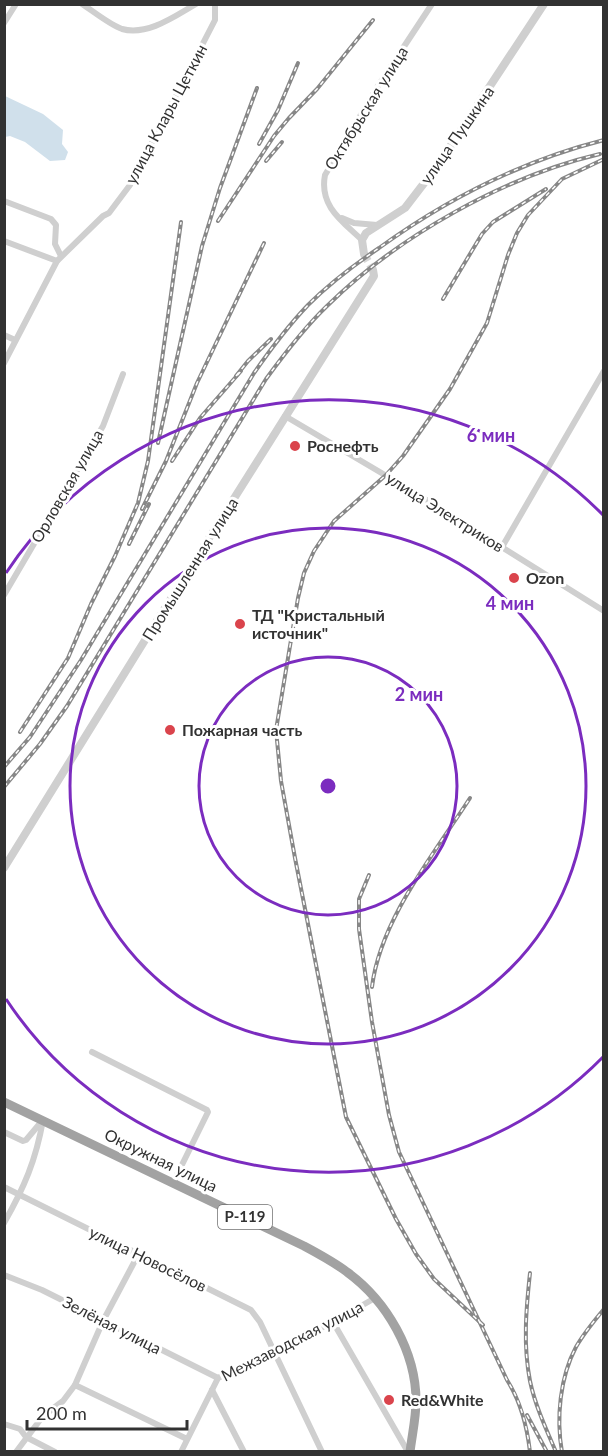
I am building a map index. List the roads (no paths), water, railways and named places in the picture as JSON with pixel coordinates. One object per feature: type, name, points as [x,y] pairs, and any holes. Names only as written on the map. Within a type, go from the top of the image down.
[{"type":"highway","name":"Окружная улица","points":[[4,1102],[331,1260],[356,1279],[375,1298],[397,1330],[411,1364],[416,1402],[409,1452]]},
{"type":"street","points":[[4,23],[16,4]]},
{"type":"street","points":[[82,4],[122,29],[141,30],[163,23],[196,4]]},
{"type":"street","name":"улица Клары Цеткин","points":[[4,363],[59,259],[108,213],[130,184],[215,20],[215,4]]},
{"type":"street","name":"Октябрьская улица","points":[[362,240],[335,213],[325,199],[322,186],[325,175],[432,4]]},
{"type":"street","name":"улица Пушкина","points":[[362,240],[366,233],[376,225],[405,208],[438,165],[544,4]]},
{"type":"street","points":[[4,201],[51,219],[56,225],[55,244],[59,259]]},
{"type":"street","points":[[335,213],[354,223],[376,225]]},
{"type":"street","points":[[362,240],[364,254]]},
{"type":"street","points":[[4,241],[59,259]]},
{"type":"street","name":"Промышленная улица","points":[[4,868],[374,276],[373,270]]},
{"type":"street","points":[[4,335],[15,340]]},
{"type":"street","points":[[502,547],[603,371]]},
{"type":"street","name":"Орловская улица","points":[[4,595],[103,426],[123,374]]},
{"type":"street","name":"улица Электриков","points":[[285,416],[386,475],[603,611]]},
{"type":"street","points":[[92,1052],[207,1110],[173,1183]]},
{"type":"street","points":[[4,1132],[23,1141],[43,1120]]},
{"type":"street","points":[[4,1223],[20,1195],[35,1157],[43,1120]]},
{"type":"street","name":"улица Новосёлов","points":[[4,1187],[251,1310],[260,1322],[322,1452]]},
{"type":"street","points":[[16,1452],[43,1416],[63,1401],[75,1385],[103,1321],[138,1255]]},
{"type":"street","name":"Зелёная улица","points":[[4,1275],[42,1290],[218,1378]]},
{"type":"street","name":"Межзаводская улица","points":[[181,1452],[218,1378],[333,1322],[375,1298]]},
{"type":"street","points":[[333,1322],[409,1452]]},
{"type":"street","points":[[75,1385],[187,1439]]},
{"type":"street","points":[[212,1390],[243,1452]]},
{"type":"street","points":[[4,1424],[20,1429],[27,1437],[55,1452]]},
{"type":"tunnel","points":[[364,254],[373,270]]},
{"type":"railway","points":[[218,221],[274,136],[317,89],[373,20]]},
{"type":"railway","points":[[259,144],[278,110],[298,63]]},
{"type":"railway","points":[[158,443],[202,246],[220,188],[257,88]]},
{"type":"railway","points":[[4,767],[30,737],[81,660],[254,373],[308,305],[351,268],[431,213],[514,170],[604,140]]},
{"type":"railway","points":[[266,161],[282,142]]},
{"type":"railway","points":[[4,787],[40,744],[67,706],[266,379],[319,314],[386,256],[454,212],[527,177],[600,154]]},
{"type":"railway","points":[[483,1325],[434,1279],[416,1254],[396,1219],[346,1117],[281,781],[276,730],[298,598],[304,573],[314,551],[334,521],[386,475],[403,456],[450,389],[487,323],[508,255],[528,215],[562,179],[604,159]]},
{"type":"railway","points":[[443,299],[482,234],[493,222],[546,189]]},
{"type":"railway","points":[[20,732],[68,658],[138,503],[148,461],[181,222]]},
{"type":"railway","points":[[142,509],[166,461],[197,383],[264,243]]},
{"type":"railway","points":[[236,376],[271,339]]},
{"type":"railway","points":[[172,461],[200,418],[241,371]]},
{"type":"railway","points":[[129,544],[149,504]]},
{"type":"railway","points":[[372,987],[377,962],[397,913],[410,888],[470,798]]},
{"type":"railway","points":[[369,875],[359,899],[359,929],[372,1022],[389,1115],[399,1152],[520,1406],[530,1452]]},
{"type":"railway","points":[[530,1273],[526,1327],[528,1368],[535,1399],[556,1452]]},
{"type":"railway","points":[[562,1452],[559,1425],[566,1371],[579,1342],[604,1309]]},
{"type":"railway","points":[[527,1415],[547,1452]]},
{"type":"place","name":"Роснефть","points":[[295,446]]},
{"type":"place","name":"Ozon","points":[[514,578]]},
{"type":"place","name":"ТД \"Кристальный источник\"","points":[[240,624]]},
{"type":"place","name":"Пожарная часть","points":[[170,730]]},
{"type":"place","name":"Red&White","points":[[389,1400]]}]
